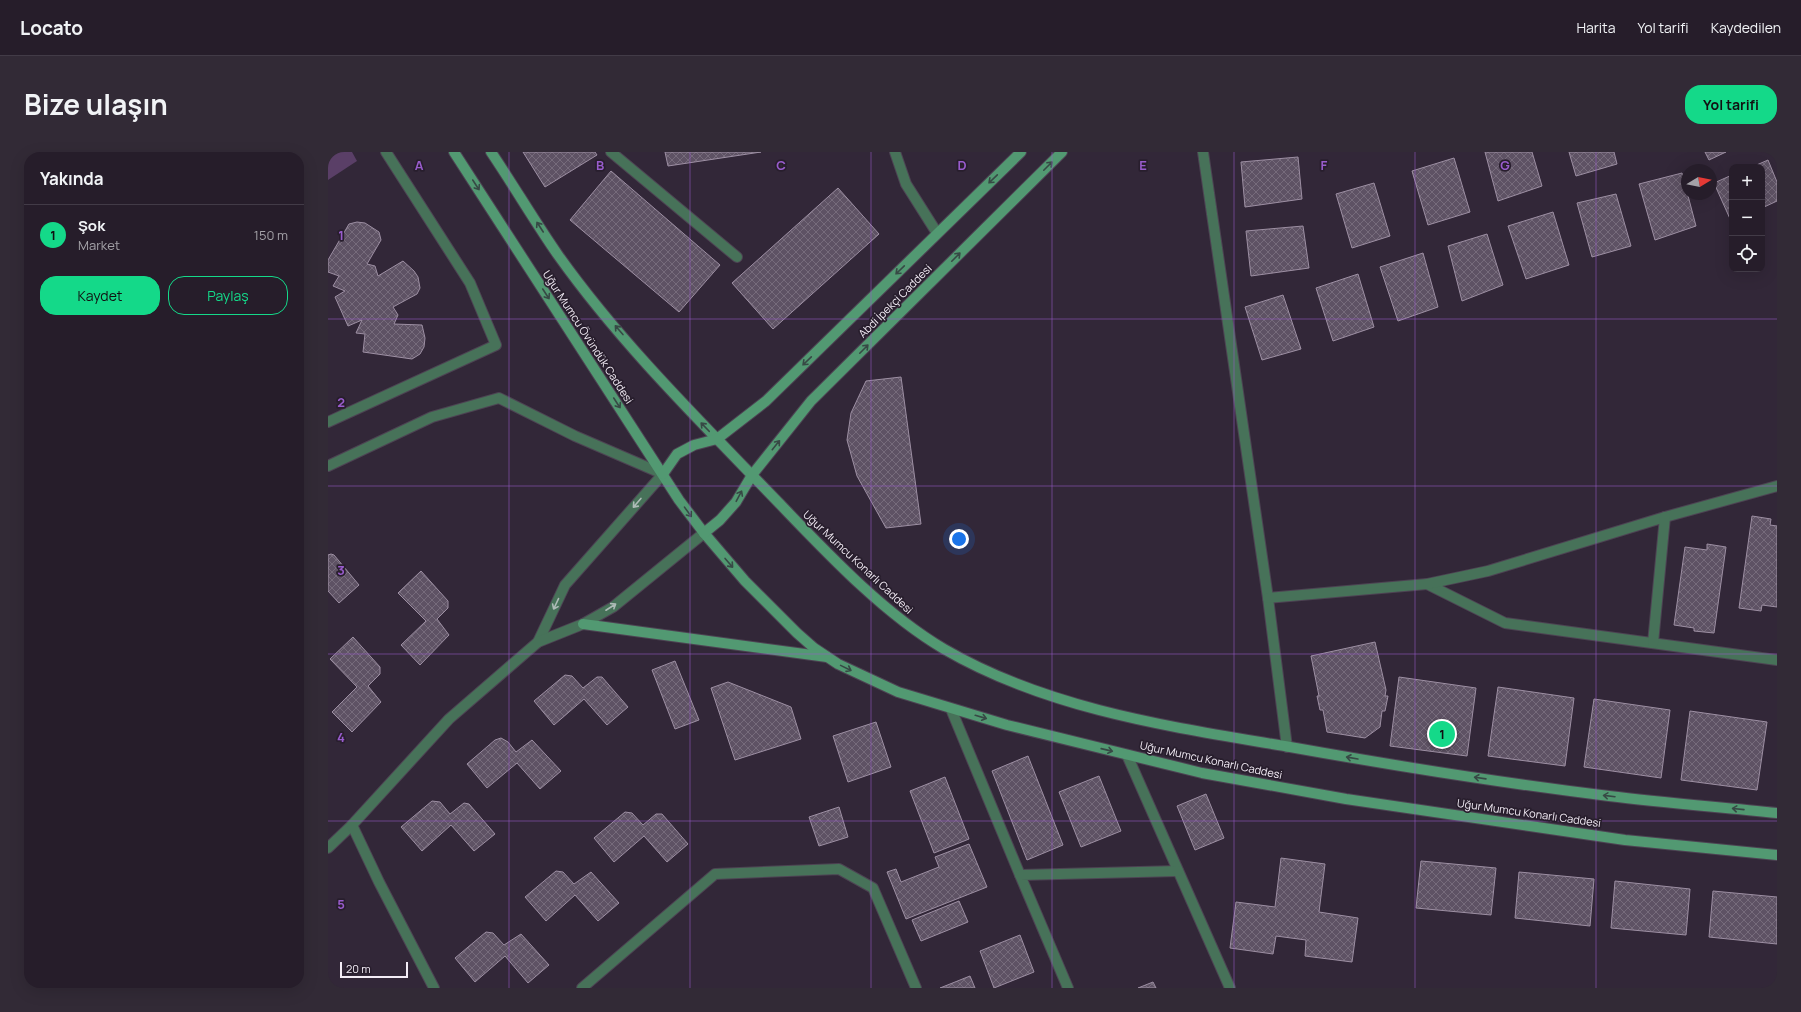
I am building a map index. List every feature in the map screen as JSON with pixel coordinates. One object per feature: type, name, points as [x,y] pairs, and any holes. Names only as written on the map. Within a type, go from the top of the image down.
[{"type":"street","points":[[328,422],[496,345],[470,283],[386,152]]},
{"type":"street","name":"Uğur Mumcu Övündük Caddesi","points":[[454,152],[663,474],[704,533]]},
{"type":"street","name":"Uğur Mumcu Övündük Caddesi","points":[[491,152],[564,262],[623,336],[688,410],[752,475]]},
{"type":"street","points":[[610,152],[737,256]]},
{"type":"street","points":[[895,152],[906,184],[937,233]]},
{"type":"street","name":"Abdi İpekçi Caddesi","points":[[717,439],[766,401],[1021,152]]},
{"type":"street","name":"Abdi İpekçi Caddesi","points":[[704,533],[720,520],[736,502],[752,475],[811,401],[1062,152]]},
{"type":"street","points":[[1204,152],[1268,598],[1287,747]]},
{"type":"street","points":[[328,466],[432,417],[499,398],[575,436],[663,474]]},
{"type":"street","points":[[538,642],[565,585],[663,474],[677,454],[694,445],[717,439]]},
{"type":"street","name":"Uğur Mumcu Konarlı Caddesi","points":[[752,475],[815,539],[902,621],[942,648],[975,666],[1035,690],[1092,708],[1175,728],[1381,763],[1610,796],[1777,813]]},
{"type":"street","points":[[1268,598],[1427,584],[1488,571],[1665,517],[1777,486]]},
{"type":"street","points":[[1653,643],[1665,517]]},
{"type":"street","points":[[328,848],[352,826],[449,719],[538,642],[583,624],[613,607],[704,533]]},
{"type":"street","name":"Uğur Mumcu Konarlı Caddesi","points":[[704,533],[745,581],[797,633],[829,658],[844,667],[898,692],[951,709],[1054,737],[1202,773],[1354,800],[1625,840],[1777,855]]},
{"type":"street","points":[[1427,584],[1505,623],[1777,660]]},
{"type":"street","points":[[583,624],[829,658]]},
{"type":"street","points":[[951,709],[1068,988]]},
{"type":"street","points":[[1128,755],[1230,988]]},
{"type":"street","points":[[352,826],[379,882],[434,988]]},
{"type":"street","points":[[582,988],[715,874],[839,869],[873,888],[916,988]]},
{"type":"street","points":[[1020,875],[1178,871]]},
{"type":"shaded area","points":[[328,152],[352,152],[357,161],[328,180]]},
{"type":"building","points":[[523,152],[595,152],[597,155],[545,187]]},
{"type":"building","points":[[665,152],[761,152],[668,166]]},
{"type":"building","points":[[1485,152],[1532,152],[1542,186],[1498,201]]},
{"type":"building","points":[[1569,152],[1614,152],[1617,164],[1576,176]]},
{"type":"building","points":[[1705,152],[1726,152],[1709,160]]},
{"type":"building","points":[[1298,157],[1302,199],[1245,207],[1241,162]]},
{"type":"building","points":[[1454,158],[1470,212],[1428,225],[1412,171]]},
{"type":"building","points":[[1768,160],[1777,182],[1777,201],[1765,207],[1765,164],[1759,164]]},
{"type":"building","points":[[611,171],[720,265],[679,312],[570,220]]},
{"type":"building","points":[[1681,173],[1681,200],[1689,200],[1696,226],[1655,240],[1639,184]]},
{"type":"building","points":[[1729,176],[1729,217],[1717,190],[1717,182]]},
{"type":"building","points":[[1374,183],[1390,236],[1352,248],[1336,194]]},
{"type":"building","points":[[838,188],[879,234],[773,329],[732,283]]},
{"type":"building","points":[[1616,194],[1631,246],[1592,257],[1577,203]]},
{"type":"building","points":[[1553,212],[1569,265],[1526,279],[1508,226]]},
{"type":"building","points":[[357,222],[365,223],[379,232],[381,240],[367,264],[375,266],[378,276],[403,261],[418,277],[420,288],[417,294],[393,307],[398,315],[394,324],[422,325],[425,338],[424,347],[420,354],[412,359],[363,352],[365,334],[356,333],[362,320],[348,326],[335,297],[345,291],[333,286],[339,276],[328,272],[328,260],[349,224]]},
{"type":"building","points":[[1303,226],[1309,268],[1251,276],[1246,231]]},
{"type":"building","points":[[1487,234],[1503,285],[1462,301],[1448,246]]},
{"type":"building","points":[[1423,253],[1438,307],[1398,321],[1380,267]]},
{"type":"building","points":[[1358,274],[1374,327],[1333,341],[1316,288]]},
{"type":"building","points":[[1283,295],[1301,349],[1262,360],[1245,307]]},
{"type":"building","points":[[901,377],[921,524],[886,528],[857,476],[847,440],[851,413],[866,381]]},
{"type":"building","points":[[1752,516],[1771,519],[1770,525],[1777,526],[1777,607],[1762,605],[1761,611],[1739,608]]},
{"type":"building","points":[[1707,544],[1726,547],[1714,633],[1694,631],[1694,628],[1674,625],[1685,547],[1707,550]]},
{"type":"building","points":[[328,555],[334,555],[359,585],[339,603],[328,591]]},
{"type":"building","points":[[421,571],[448,601],[448,608],[437,619],[449,635],[420,665],[401,645],[426,621],[398,593]]},
{"type":"building","points":[[353,637],[380,667],[380,674],[368,686],[381,702],[352,732],[332,712],[357,687],[330,659]]},
{"type":"building","points":[[1375,642],[1386,690],[1385,696],[1388,696],[1385,711],[1382,711],[1380,727],[1365,738],[1327,732],[1323,710],[1320,710],[1317,696],[1319,696],[1311,656]]},
{"type":"building","points":[[675,661],[699,720],[675,729],[652,670]]},
{"type":"building","points":[[565,675],[572,676],[583,688],[597,677],[602,677],[628,707],[607,725],[584,699],[554,725],[534,701]]},
{"type":"building","points":[[1399,677],[1476,688],[1467,756],[1390,746]]},
{"type":"building","points":[[728,682],[791,707],[801,739],[735,760],[711,688]]},
{"type":"building","points":[[1498,687],[1574,698],[1565,766],[1488,756]]},
{"type":"building","points":[[1594,699],[1670,710],[1661,778],[1584,767]]},
{"type":"building","points":[[1690,711],[1767,722],[1757,790],[1681,780]]},
{"type":"building","points":[[876,722],[891,767],[848,782],[833,736]]},
{"type":"building","points":[[501,738],[508,742],[516,752],[532,740],[561,771],[540,789],[517,763],[487,788],[467,764],[495,740]]},
{"type":"building","points":[[1028,756],[1063,845],[1027,860],[992,771]]},
{"type":"building","points":[[1099,776],[1121,831],[1081,847],[1059,792]]},
{"type":"building","points":[[945,777],[969,839],[934,853],[910,791]]},
{"type":"building","points":[[1206,794],[1224,838],[1195,850],[1177,806]]},
{"type":"building","points":[[432,801],[440,802],[450,814],[464,803],[469,804],[495,834],[474,851],[451,825],[422,851],[401,827]]},
{"type":"building","points":[[839,807],[848,837],[819,846],[809,817]]},
{"type":"building","points":[[625,812],[632,813],[643,825],[656,814],[662,814],[688,844],[667,862],[644,836],[614,862],[594,838]]},
{"type":"building","points":[[969,844],[987,887],[906,919],[887,872],[896,869],[901,882],[939,867],[935,857]]},
{"type":"building","points":[[1281,858],[1325,864],[1319,912],[1358,918],[1352,962],[1305,956],[1306,940],[1276,936],[1273,954],[1230,948],[1236,902],[1275,907]]},
{"type":"building","points":[[1421,861],[1496,868],[1491,915],[1416,908]]},
{"type":"building","points":[[556,871],[563,872],[574,884],[591,872],[619,903],[598,921],[575,895],[546,921],[525,897]]},
{"type":"building","points":[[1519,872],[1594,879],[1590,926],[1515,918]]},
{"type":"building","points":[[1615,881],[1690,889],[1686,935],[1611,928]]},
{"type":"building","points":[[1713,891],[1777,897],[1777,944],[1709,937]]},
{"type":"building","points":[[959,901],[968,922],[921,941],[912,920]]},
{"type":"building","points":[[486,932],[493,933],[504,945],[521,934],[549,965],[528,983],[505,956],[475,982],[455,958]]},
{"type":"building","points":[[1020,935],[1034,972],[994,988],[980,951]]},
{"type":"building","points":[[970,976],[975,988],[940,988]]},
{"type":"building","points":[[1153,982],[1156,988],[1138,988]]},
{"type":"place","name":"Şok","points":[[1442,734]]}]
